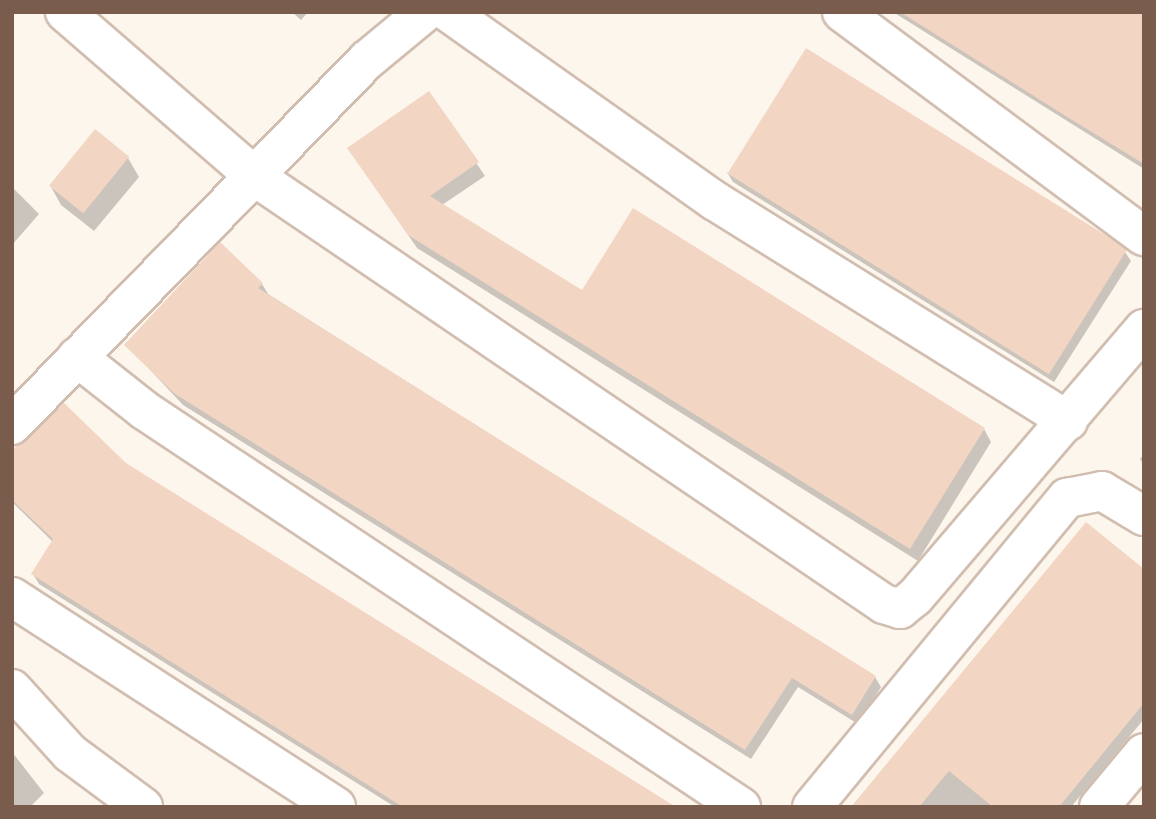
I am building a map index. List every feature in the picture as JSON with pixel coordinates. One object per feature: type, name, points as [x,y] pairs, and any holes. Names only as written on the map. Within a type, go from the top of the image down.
[{"type":"street","points":[[65,12],[195,129],[242,166],[884,604],[900,609],[915,597],[1144,329]]},
{"type":"street","points":[[12,425],[77,357],[242,166],[425,12]]},
{"type":"street","points":[[448,12],[715,201],[1068,421]]},
{"type":"street","points":[[842,12],[1144,236]]},
{"type":"street","points":[[77,357],[369,562],[741,807]]},
{"type":"street","points":[[812,807],[1067,498],[1102,491],[1144,516]]},
{"type":"street","points":[[12,597],[336,807]]},
{"type":"street","points":[[18,709],[70,753],[143,807]]},
{"type":"street","points":[[70,753],[98,807]]},
{"type":"street","points":[[1099,807],[1142,758]]},
{"type":"building","points":[[900,12],[1144,12],[1144,164],[1069,118]]},
{"type":"building","points":[[806,48],[1127,249],[1049,374],[728,174]]},
{"type":"building","points":[[429,91],[479,162],[430,196],[582,290],[633,208],[985,428],[910,549],[408,235],[347,148]]},
{"type":"building","points":[[95,129],[129,157],[83,213],[49,186]]},
{"type":"building","points":[[220,242],[263,283],[258,288],[876,676],[852,715],[792,678],[745,750],[175,394],[124,345]]},
{"type":"building","points":[[64,403],[126,463],[676,807],[403,807],[31,574],[53,539],[12,500],[12,450]]},
{"type":"building","points":[[1086,522],[1144,569],[1144,703],[1059,807],[993,807],[949,771],[919,807],[851,807]]}]
